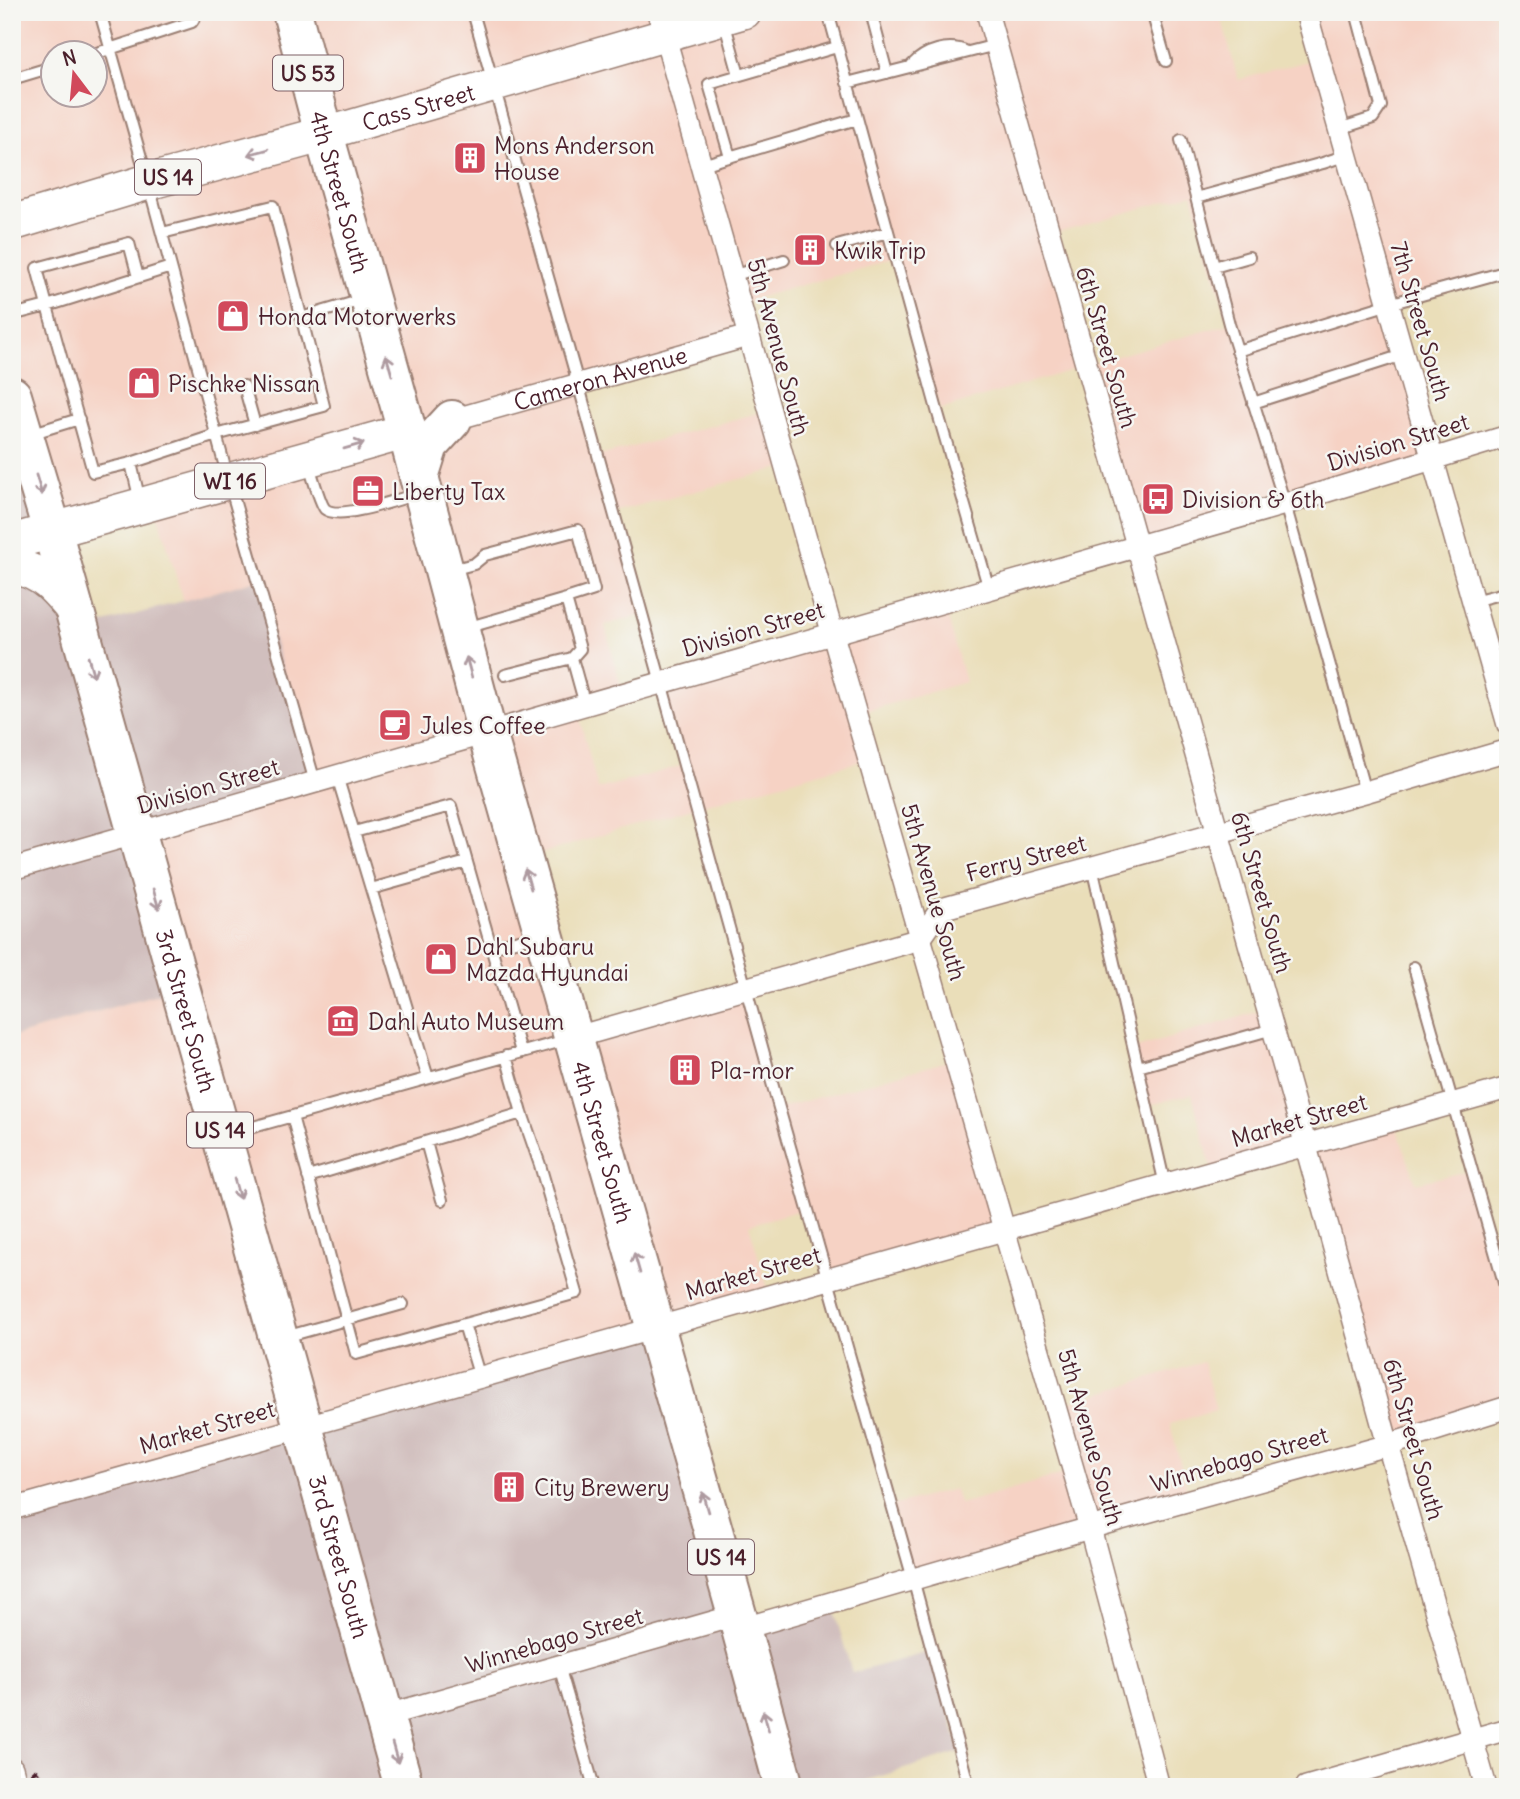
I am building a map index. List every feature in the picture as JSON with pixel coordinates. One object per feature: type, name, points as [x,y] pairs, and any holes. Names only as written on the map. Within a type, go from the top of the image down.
[{"type":"highway","name":"4th Street South","points":[[292,12],[487,733],[784,1787]]},
{"type":"highway","name":"3rd Street South","points":[[12,396],[76,614],[404,1787]]},
{"type":"highway","points":[[421,485],[429,446],[452,419]]},
{"type":"main road","name":"Cass Street","points":[[12,223],[493,85],[662,24],[734,15]]},
{"type":"main road","name":"WI 16","points":[[52,530],[407,431]]},
{"type":"main road","points":[[12,542],[52,530]]},
{"type":"main road","points":[[12,565],[50,582],[76,614]]},
{"type":"street","name":"6th Street South","points":[[987,12],[1486,1787]]},
{"type":"street","name":"7th Street South","points":[[1306,12],[1508,725]]},
{"type":"street","name":"5th Avenue South","points":[[662,24],[832,634],[1090,1528],[1159,1787]]},
{"type":"street","name":"Cameron Avenue","points":[[452,419],[748,336]]},
{"type":"street","name":"Division Street","points":[[12,869],[1285,504],[1508,436]]},
{"type":"street","name":"Ferry Street","points":[[920,939],[941,909],[1508,750]]},
{"type":"street","points":[[573,1038],[920,939]]},
{"type":"street","name":"Market Street","points":[[12,1509],[1508,1088]]},
{"type":"street","name":"Winnebago Street","points":[[384,1716],[559,1666],[913,1579],[1388,1445],[1508,1407]]},
{"type":"street","points":[[1306,1787],[1508,1729]]},
{"type":"street","points":[[12,1768],[17,1787]]},
{"type":"lane","points":[[100,12],[229,482],[315,782]]},
{"type":"lane","points":[[108,51],[192,22],[198,12]]},
{"type":"lane","points":[[473,12],[969,1787]]},
{"type":"lane","points":[[828,12],[989,589]]},
{"type":"lane","points":[[871,12],[887,73]]},
{"type":"lane","points":[[1152,12],[1166,61]]},
{"type":"lane","points":[[1339,129],[1373,118],[1381,106],[1356,12]]},
{"type":"lane","points":[[734,15],[739,75]]},
{"type":"lane","points":[[847,83],[996,46]]},
{"type":"lane","points":[[730,157],[709,84],[837,47]]},
{"type":"lane","points":[[12,79],[38,71]]},
{"type":"lane","points":[[702,164],[857,119]]},
{"type":"lane","points":[[1181,140],[1237,351],[1285,504],[1365,792]]},
{"type":"lane","points":[[1196,198],[1347,155]]},
{"type":"lane","points":[[138,277],[129,243],[37,268],[93,472],[324,406],[273,206],[162,233]]},
{"type":"lane","points":[[837,246],[888,232]]},
{"type":"lane","points":[[1214,267],[1249,257]]},
{"type":"lane","points":[[732,276],[784,260]]},
{"type":"lane","points":[[12,316],[171,267]]},
{"type":"lane","points":[[1237,351],[1508,271]]},
{"type":"lane","points":[[301,318],[370,298]]},
{"type":"lane","points":[[1253,403],[1404,355]]},
{"type":"lane","points":[[243,386],[255,425]]},
{"type":"lane","points":[[24,436],[79,419]]},
{"type":"lane","points":[[307,460],[323,506],[331,512],[347,513],[421,485]]},
{"type":"lane","points":[[131,463],[141,506]]},
{"type":"lane","points":[[444,572],[474,564],[485,555],[578,530],[594,590],[460,630]]},
{"type":"lane","points":[[1473,601],[1508,592]]},
{"type":"lane","points":[[505,675],[572,658],[580,649],[566,599]]},
{"type":"lane","points":[[572,658],[585,705]]},
{"type":"lane","points":[[337,776],[428,1078]]},
{"type":"lane","points":[[354,832],[452,806],[521,1052]]},
{"type":"lane","points":[[371,889],[467,862]]},
{"type":"lane","points":[[1092,867],[1165,1185]]},
{"type":"lane","points":[[491,947],[544,934]]},
{"type":"lane","points":[[1414,967],[1508,1297]]},
{"type":"lane","points":[[1138,1067],[1273,1029]]},
{"type":"lane","points":[[222,1136],[573,1038]]},
{"type":"lane","points":[[292,1116],[356,1354],[577,1293],[506,1056]]},
{"type":"lane","points":[[308,1177],[522,1113]]},
{"type":"lane","points":[[426,1142],[442,1200]]},
{"type":"lane","points":[[279,1339],[403,1304]]},
{"type":"lane","points":[[464,1324],[480,1378]]},
{"type":"lane","points":[[559,1666],[594,1787]]},
{"type":"shaded area","points":[[12,12],[1220,12],[1238,80],[1311,60],[1298,12],[1493,12],[1508,66],[1508,271],[1389,304],[1432,458],[1136,547],[1085,366],[940,410],[892,260],[756,298],[741,306],[748,336],[579,383],[599,456],[769,410],[785,467],[615,513],[643,615],[605,625],[623,694],[577,708],[598,789],[684,765],[661,683],[944,602],[965,682],[856,714],[868,759],[523,859],[573,1037],[746,989],[780,1108],[955,1059],[1003,1230],[827,1280],[807,1208],[749,1225],[770,1296],[12,1509],[12,1037],[181,989],[137,833],[257,580],[183,601],[155,502],[52,530],[12,396]],"holes":[[[1192,194],[1229,324],[1085,365],[1048,235]]]},
{"type":"shaded area","points":[[12,396],[80,630],[257,580],[315,782],[138,833],[181,989],[12,1037]]},
{"type":"shaded area","points":[[1267,1009],[1305,1145],[1394,1120],[1416,1183],[1472,1170],[1492,1235],[1508,1231],[1508,1407],[1388,1445],[1305,1146],[1212,1171],[1192,1094],[1147,1106],[1133,1049]]},
{"type":"shaded area","points":[[655,1328],[741,1629],[832,1603],[852,1673],[933,1651],[960,1752],[845,1787],[12,1787],[12,1509]]},
{"type":"shaded area","points":[[1203,1362],[1216,1410],[1170,1424],[1190,1500],[913,1579],[892,1506],[954,1489],[960,1504],[1073,1471],[1055,1407]]},
{"type":"railway","points":[[35,1773],[43,1787]]},
{"type":"railway","points":[[12,1778],[16,1787]]},
{"type":"place","name":"Mons Anderson House","points":[[470,158]]},
{"type":"place","name":"Kwik Trip","points":[[810,250]]},
{"type":"place","name":"Honda Motorwerks","points":[[233,316]]},
{"type":"place","name":"Pischke Nissan","points":[[144,383]]},
{"type":"place","name":"Liberty Tax","points":[[368,491]]},
{"type":"place","name":"Division & 6th","points":[[1158,499]]},
{"type":"place","name":"Jules Coffee","points":[[395,725]]},
{"type":"place","name":"Dahl Subaru Mazda Hyundai","points":[[441,959]]},
{"type":"place","name":"Dahl Auto Museum","points":[[343,1021]]},
{"type":"place","name":"Pla-mor","points":[[685,1070]]},
{"type":"place","name":"City Brewery","points":[[509,1487]]}]
